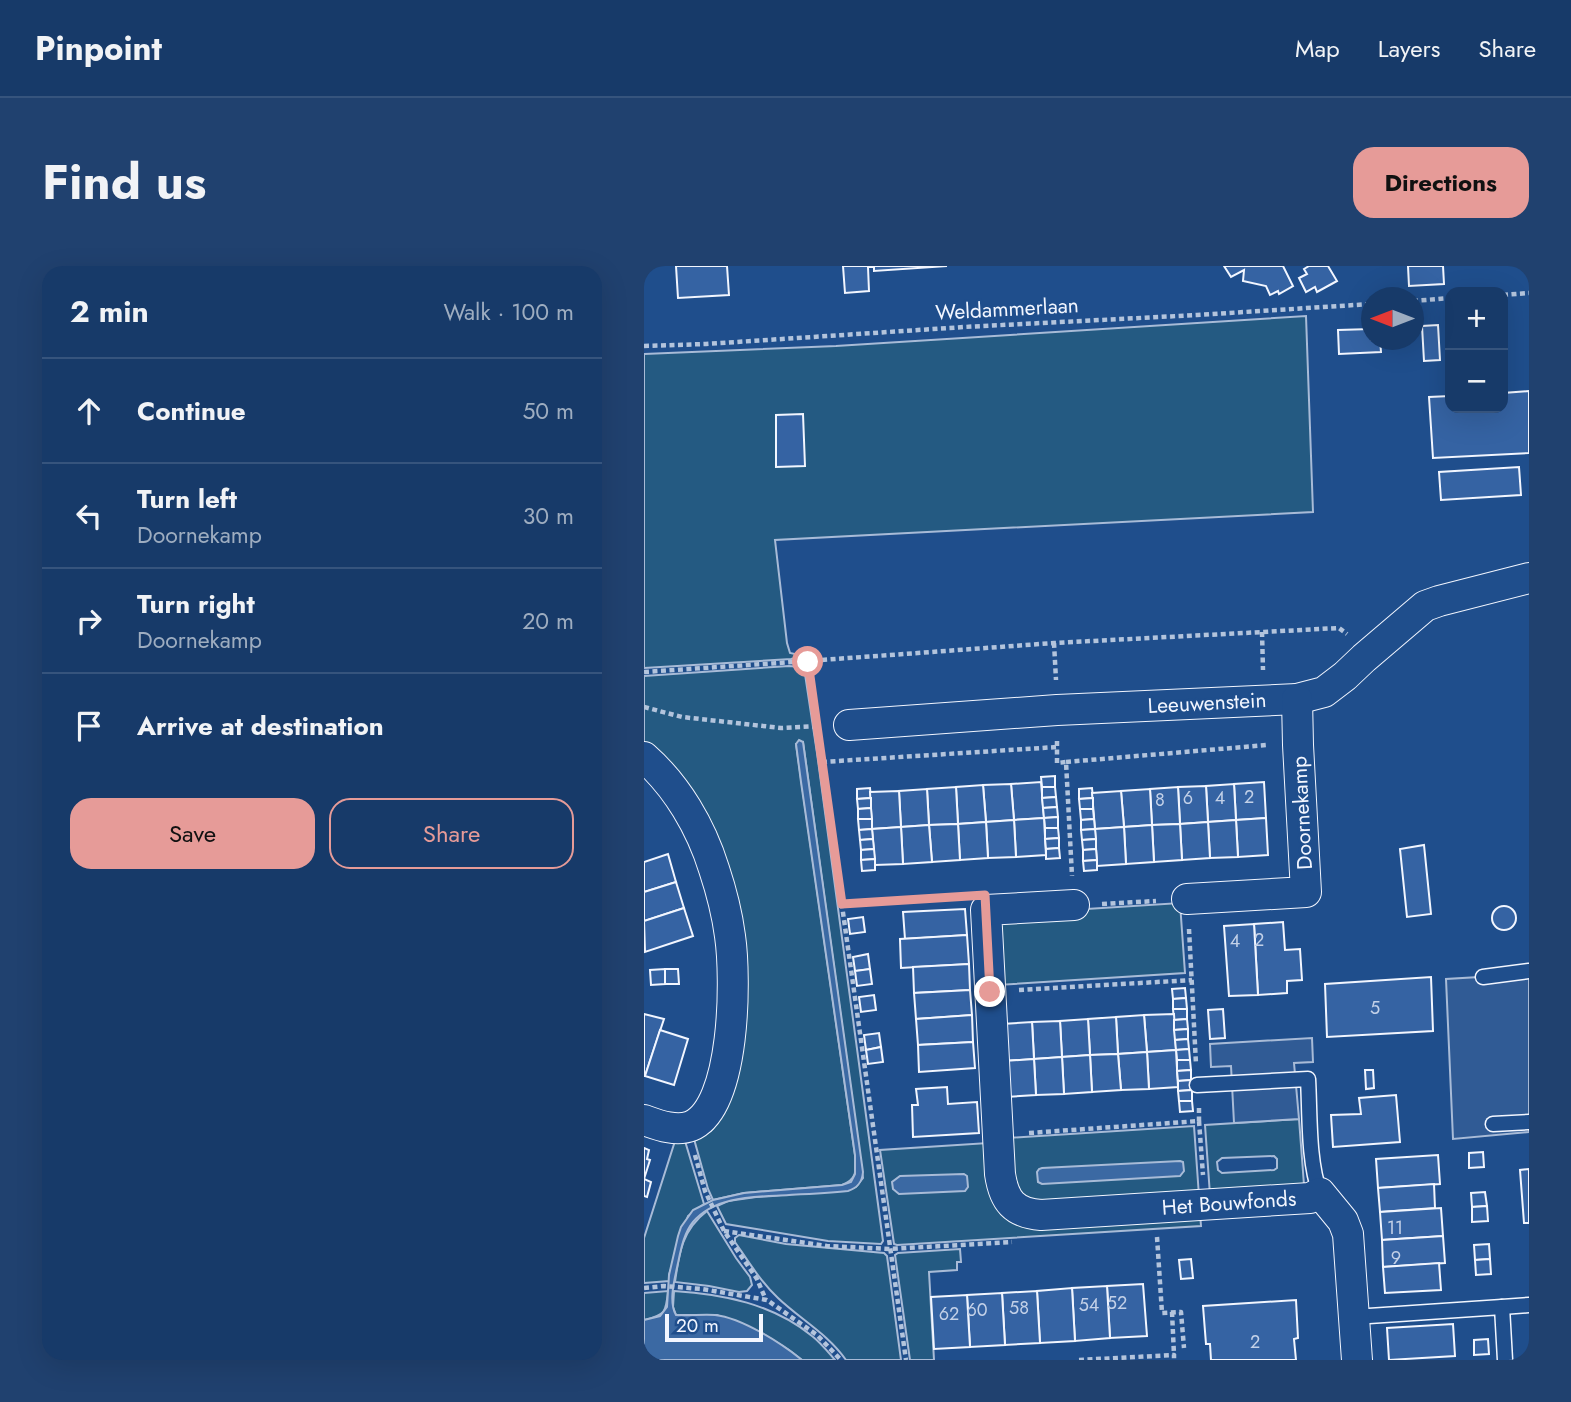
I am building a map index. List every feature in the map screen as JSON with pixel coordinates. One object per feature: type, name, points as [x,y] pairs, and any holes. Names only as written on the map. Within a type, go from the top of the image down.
[{"type":"street","name":"Leeuwenstein","points":[[849,725],[1056,710],[1297,699],[1324,692],[1425,606],[1529,578]]},
{"type":"street","name":"Doornekamp","points":[[1187,899],[1306,892],[1297,699]]},
{"type":"street","points":[[644,757],[667,779],[683,802],[709,855],[723,900],[733,969],[733,1003],[726,1059],[716,1095],[704,1117],[691,1126],[682,1128],[644,1120]]},
{"type":"street","points":[[997,1135],[986,911],[1074,905]]},
{"type":"street","name":"Het Bouwfonds","points":[[997,1135],[1002,1188],[1008,1200],[1017,1209],[1028,1214],[1310,1198],[1320,1193],[1343,1221],[1348,1234],[1357,1360]]},
{"type":"lane","points":[[1483,977],[1529,971]]},
{"type":"lane","points":[[1197,1085],[1308,1079],[1313,1167],[1320,1193]]},
{"type":"lane","points":[[1493,1124],[1529,1122]]},
{"type":"lane","points":[[1353,1317],[1529,1305]]},
{"type":"lane","points":[[1502,1307],[1505,1360]]},
{"type":"path","points":[[1508,295],[1529,293]]},
{"type":"path","points":[[1424,300],[1445,298]]},
{"type":"path","name":"Weldammerlaan","points":[[644,345],[706,344],[1361,305]]},
{"type":"path","points":[[644,671],[808,662],[1054,643],[1339,628],[1350,637],[1364,658]]},
{"type":"path","points":[[808,662],[906,1360]]},
{"type":"path","points":[[1056,710],[1056,763],[1267,746],[1265,701]]},
{"type":"path","points":[[644,706],[682,717],[781,728],[849,725]]},
{"type":"path","points":[[822,762],[1056,747]]},
{"type":"path","points":[[1066,762],[1074,905],[1187,899],[1205,1204]]},
{"type":"path","points":[[842,904],[985,895],[986,911]]},
{"type":"path","points":[[990,992],[1192,980]]},
{"type":"path","points":[[997,1135],[1199,1121]]},
{"type":"path","points":[[705,1191],[740,1256],[757,1279],[766,1300]]},
{"type":"path","points":[[1156,1233],[1162,1313],[1181,1312],[1184,1348]]},
{"type":"path","points":[[644,1288],[687,1288],[766,1300],[817,1335],[841,1360]]},
{"type":"path","points":[[1079,1360],[1174,1357],[1172,1312]]},
{"type":"shaded area","points":[[1306,316],[1313,512],[775,540],[787,643],[790,653],[804,656],[644,668],[644,354],[836,346]]},
{"type":"shaded area","points":[[800,667],[805,674],[883,1241],[881,1244],[828,1241],[726,1224],[717,1206],[728,1201],[756,1197],[848,1190],[856,1187],[863,1178],[803,742],[796,744],[855,1155],[855,1173],[851,1180],[842,1185],[744,1193],[713,1200],[694,1139],[711,1131],[718,1122],[745,968],[649,746],[644,743],[644,676]]},
{"type":"shaded area","points":[[799,740],[803,742],[862,1176],[857,1186],[848,1191],[751,1197],[725,1202],[702,1213],[693,1222],[683,1241],[673,1289],[676,1315],[726,1317],[772,1339],[802,1360],[644,1360],[644,1320],[660,1316],[667,1307],[669,1275],[678,1236],[693,1210],[713,1200],[744,1193],[842,1185],[851,1182],[855,1174],[855,1155],[796,744]]},
{"type":"shaded area","points":[[1180,903],[1185,973],[998,985],[994,915]]},
{"type":"shaded area","points":[[1529,974],[1529,1132],[1453,1139],[1446,979]]},
{"type":"shaded area","points":[[1312,1038],[1313,1062],[1294,1063],[1299,1119],[1234,1123],[1231,1066],[1211,1067],[1210,1044]]},
{"type":"shaded area","points":[[1299,1119],[1304,1185],[1210,1195],[1205,1125]],"holes":[[[1274,1156],[1277,1159],[1277,1168],[1274,1170],[1222,1173],[1218,1170],[1217,1162],[1222,1158]]]},
{"type":"shaded area","points":[[1194,1126],[1199,1196],[1039,1206],[1019,1197],[1008,1138]]},
{"type":"shaded area","points":[[675,1141],[685,1141],[704,1204],[688,1216],[669,1281],[644,1283],[644,1238]]},
{"type":"shaded area","points":[[988,1143],[997,1198],[1200,1213],[1201,1226],[894,1244],[880,1150]]},
{"type":"shaded area","points":[[1183,1162],[1184,1171],[1180,1176],[1042,1184],[1038,1182],[1037,1172],[1042,1168]]},
{"type":"shaded area","points":[[900,1176],[967,1176],[968,1187],[965,1191],[899,1194],[893,1189],[892,1182]]},
{"type":"shaded area","points":[[707,1211],[750,1277],[752,1285],[747,1291],[675,1282],[680,1252],[687,1234]]},
{"type":"shaded area","points":[[739,1235],[786,1244],[884,1253],[887,1256],[901,1360],[846,1360],[831,1342],[786,1306],[766,1285],[735,1242]]},
{"type":"shaded area","points":[[960,1249],[961,1262],[957,1262],[957,1270],[929,1272],[934,1360],[910,1360],[895,1255]]},
{"type":"shaded area","points":[[668,1291],[664,1312],[644,1320],[644,1293]]},
{"type":"shaded area","points":[[674,1291],[729,1298],[764,1308],[797,1325],[835,1360],[802,1360],[760,1332],[717,1315],[676,1315],[673,1307]]},
{"type":"building","points":[[676,266],[727,266],[729,295],[678,298]]},
{"type":"building","points":[[843,266],[947,266],[874,271],[874,267],[868,267],[869,291],[845,293]]},
{"type":"building","points":[[1224,266],[1283,266],[1293,286],[1279,294],[1278,291],[1270,295],[1266,286],[1243,281],[1244,270],[1231,277]]},
{"type":"building","points":[[1309,266],[1328,266],[1337,281],[1317,292],[1315,287],[1306,292],[1299,278],[1307,274],[1304,269]]},
{"type":"building","points":[[1408,266],[1443,266],[1444,284],[1409,286]]},
{"type":"building","points":[[1438,325],[1440,360],[1424,361],[1424,326]]},
{"type":"building","points":[[1361,329],[1361,350],[1381,352],[1339,354],[1338,330]]},
{"type":"building","points":[[1529,391],[1529,453],[1433,458],[1429,397],[1445,396],[1445,413],[1508,413],[1508,393]]},
{"type":"building","points":[[803,414],[805,466],[776,467],[776,415]]},
{"type":"building","points":[[1519,467],[1521,495],[1441,500],[1439,472]]},
{"type":"building","points":[[1055,776],[1055,787],[1042,787],[1041,777]]},
{"type":"building","points":[[1041,782],[1044,818],[1014,820],[1011,784]]},
{"type":"building","points":[[1264,782],[1266,818],[1236,820],[1234,784]]},
{"type":"building","points":[[1011,784],[1014,820],[986,822],[983,785]]},
{"type":"building","points":[[1234,784],[1236,820],[1208,822],[1206,786]]},
{"type":"building","points":[[983,785],[986,822],[958,824],[956,787]]},
{"type":"building","points":[[1206,786],[1208,822],[1180,824],[1178,787]]},
{"type":"building","points":[[956,787],[958,824],[929,825],[927,789]]},
{"type":"building","points":[[1042,787],[1055,787],[1056,797],[1042,798]]},
{"type":"building","points":[[1178,787],[1180,824],[1152,825],[1150,789]]},
{"type":"building","points":[[870,788],[871,798],[857,799],[857,789]]},
{"type":"building","points":[[1092,788],[1093,798],[1079,799],[1079,789]]},
{"type":"building","points":[[927,789],[929,825],[901,827],[899,791]]},
{"type":"building","points":[[1150,789],[1152,825],[1124,827],[1121,791]]},
{"type":"building","points":[[899,791],[901,827],[872,829],[870,792]]},
{"type":"building","points":[[1121,791],[1124,827],[1095,829],[1092,793]]},
{"type":"building","points":[[1056,797],[1057,807],[1043,808],[1042,798]]},
{"type":"building","points":[[871,798],[871,808],[858,809],[857,799]]},
{"type":"building","points":[[1093,798],[1093,809],[1080,809],[1079,799]]},
{"type":"building","points":[[1057,807],[1058,817],[1044,818],[1043,808]]},
{"type":"building","points":[[871,808],[872,819],[858,819],[858,809]]},
{"type":"building","points":[[1080,809],[1093,809],[1094,819],[1081,820]]},
{"type":"building","points":[[1058,817],[1058,828],[1045,828],[1044,818]]},
{"type":"building","points":[[1044,818],[1046,855],[1016,857],[1014,820]]},
{"type":"building","points":[[1266,818],[1268,855],[1238,857],[1236,820]]},
{"type":"building","points":[[858,819],[872,819],[872,829],[859,830]]},
{"type":"building","points":[[1094,819],[1095,829],[1081,830],[1081,820]]},
{"type":"building","points":[[1014,820],[1016,857],[988,858],[986,822]]},
{"type":"building","points":[[1236,820],[1238,857],[1210,858],[1208,822]]},
{"type":"building","points":[[986,822],[988,858],[960,860],[958,824]]},
{"type":"building","points":[[1208,822],[1210,858],[1182,860],[1180,824]]},
{"type":"building","points":[[958,824],[960,860],[932,862],[929,825]]},
{"type":"building","points":[[1180,824],[1182,860],[1154,862],[1152,825]]},
{"type":"building","points":[[929,825],[932,862],[903,864],[901,827]]},
{"type":"building","points":[[1152,825],[1154,862],[1126,864],[1124,827]]},
{"type":"building","points":[[901,827],[903,864],[875,865],[872,829]]},
{"type":"building","points":[[1124,827],[1126,864],[1097,866],[1095,829]]},
{"type":"building","points":[[1045,828],[1058,828],[1059,838],[1045,839]]},
{"type":"building","points":[[872,829],[873,839],[860,840],[859,830]]},
{"type":"building","points":[[1095,829],[1096,839],[1082,840],[1081,830]]},
{"type":"building","points":[[1059,838],[1059,848],[1046,849],[1045,839]]},
{"type":"building","points":[[873,839],[874,849],[861,850],[860,840]]},
{"type":"building","points":[[1096,839],[1096,849],[1083,850],[1082,840]]},
{"type":"building","points":[[1424,845],[1431,914],[1407,917],[1400,849]]},
{"type":"building","points":[[1059,848],[1060,858],[1046,859],[1046,849]]},
{"type":"building","points":[[874,849],[875,859],[861,860],[861,850]]},
{"type":"building","points":[[1096,849],[1097,860],[1083,861],[1083,850]]},
{"type":"building","points":[[668,854],[676,882],[644,892],[644,862]]},
{"type":"building","points":[[875,859],[875,870],[862,871],[861,860]]},
{"type":"building","points":[[1097,860],[1097,870],[1084,871],[1083,861]]},
{"type":"building","points":[[676,882],[684,908],[644,921],[644,892]]},
{"type":"building","points":[[1504,906],[1512,910],[1516,918],[1512,926],[1504,930],[1496,926],[1492,918],[1496,910]]},
{"type":"building","points":[[684,908],[693,936],[645,952],[644,921]]},
{"type":"building","points":[[965,909],[967,935],[905,939],[903,912]]},
{"type":"building","points":[[863,917],[865,932],[850,934],[848,919]]},
{"type":"building","points":[[1283,922],[1285,950],[1300,949],[1302,980],[1287,981],[1287,993],[1258,995],[1254,924]]},
{"type":"building","points":[[1254,924],[1258,995],[1229,996],[1224,926]]},
{"type":"building","points":[[967,935],[969,964],[901,968],[900,939]]},
{"type":"building","points":[[868,954],[870,969],[855,971],[853,957]]},
{"type":"building","points":[[969,964],[970,990],[914,993],[913,967]]},
{"type":"building","points":[[665,969],[678,969],[679,984],[665,984]]},
{"type":"building","points":[[665,969],[665,984],[651,985],[650,970]]},
{"type":"building","points":[[870,969],[872,984],[857,986],[855,971]]},
{"type":"building","points":[[1431,977],[1433,1031],[1327,1037],[1325,984]]},
{"type":"building","points":[[1185,988],[1186,998],[1173,999],[1172,989]]},
{"type":"building","points":[[970,990],[972,1015],[916,1019],[914,993]]},
{"type":"building","points":[[874,995],[876,1010],[861,1012],[859,997]]},
{"type":"building","points":[[1186,998],[1187,1009],[1173,1009],[1173,999]]},
{"type":"building","points":[[1173,1009],[1187,1009],[1187,1019],[1174,1020]]},
{"type":"building","points":[[1223,1009],[1225,1038],[1210,1039],[1208,1010]]},
{"type":"building","points":[[644,1014],[664,1019],[645,1076],[644,1076]]},
{"type":"building","points":[[1174,1014],[1176,1050],[1147,1052],[1144,1015]]},
{"type":"building","points":[[972,1015],[973,1042],[918,1045],[916,1019]]},
{"type":"building","points":[[1144,1015],[1147,1052],[1118,1054],[1116,1017]]},
{"type":"building","points":[[1116,1017],[1118,1054],[1090,1055],[1088,1019]]},
{"type":"building","points":[[1088,1019],[1090,1055],[1062,1057],[1060,1021]]},
{"type":"building","points":[[1187,1019],[1188,1029],[1174,1030],[1174,1020]]},
{"type":"building","points":[[1060,1021],[1062,1057],[1034,1059],[1032,1022]]},
{"type":"building","points":[[1032,1022],[1034,1059],[1004,1061],[1002,1024]]},
{"type":"building","points":[[1188,1029],[1188,1039],[1175,1040],[1174,1030]]},
{"type":"building","points":[[660,1030],[688,1039],[674,1085],[645,1076]]},
{"type":"building","points":[[879,1033],[881,1047],[866,1050],[864,1035]]},
{"type":"building","points":[[1188,1039],[1189,1049],[1176,1050],[1175,1040]]},
{"type":"building","points":[[973,1042],[975,1068],[919,1072],[918,1045]]},
{"type":"building","points":[[881,1047],[883,1062],[868,1064],[866,1050]]},
{"type":"building","points":[[1189,1049],[1190,1060],[1177,1060],[1176,1050]]},
{"type":"building","points":[[1176,1050],[1178,1087],[1149,1089],[1147,1052]]},
{"type":"building","points":[[1147,1052],[1149,1089],[1121,1090],[1118,1054]]},
{"type":"building","points":[[1118,1054],[1121,1090],[1092,1092],[1090,1055]]},
{"type":"building","points":[[1090,1055],[1092,1092],[1064,1094],[1062,1057]]},
{"type":"building","points":[[1062,1057],[1064,1094],[1036,1095],[1034,1059]]},
{"type":"building","points":[[1034,1059],[1036,1095],[1006,1097],[1004,1061]]},
{"type":"building","points":[[1177,1060],[1190,1060],[1191,1070],[1177,1071]]},
{"type":"building","points":[[1191,1070],[1191,1080],[1178,1081],[1177,1071]]},
{"type":"building","points":[[1365,1070],[1373,1070],[1374,1088],[1366,1089]]},
{"type":"building","points":[[1191,1080],[1192,1090],[1178,1091],[1178,1081]]},
{"type":"building","points":[[947,1087],[948,1104],[977,1102],[979,1133],[913,1137],[912,1105],[918,1105],[916,1089]]},
{"type":"building","points":[[1192,1090],[1192,1101],[1179,1101],[1178,1091]]},
{"type":"building","points":[[1396,1095],[1400,1142],[1333,1147],[1331,1115],[1361,1114],[1359,1098]]},
{"type":"building","points":[[1179,1101],[1192,1101],[1193,1111],[1180,1112]]},
{"type":"building","points":[[644,1148],[649,1150],[647,1159],[650,1160],[644,1179]]},
{"type":"building","points":[[1483,1152],[1484,1167],[1469,1168],[1469,1153]]},
{"type":"building","points":[[1438,1155],[1440,1184],[1378,1188],[1376,1159]]},
{"type":"building","points":[[1529,1169],[1529,1223],[1524,1223],[1520,1170]]},
{"type":"building","points":[[644,1179],[651,1182],[647,1197],[644,1196]]},
{"type":"building","points":[[1434,1184],[1435,1208],[1380,1212],[1378,1188]]},
{"type":"building","points":[[1485,1192],[1487,1206],[1472,1207],[1471,1193]]},
{"type":"building","points":[[1487,1206],[1488,1221],[1472,1222],[1472,1207]]},
{"type":"building","points":[[1441,1208],[1443,1236],[1382,1240],[1380,1212]]},
{"type":"building","points":[[1443,1236],[1445,1263],[1383,1267],[1382,1240]]},
{"type":"building","points":[[1489,1244],[1490,1259],[1475,1260],[1474,1245]]},
{"type":"building","points":[[1191,1259],[1193,1278],[1181,1279],[1179,1260]]},
{"type":"building","points":[[1490,1259],[1491,1274],[1476,1275],[1475,1260]]},
{"type":"building","points":[[1439,1263],[1441,1290],[1385,1293],[1383,1267]]},
{"type":"building","points":[[1143,1284],[1147,1336],[1110,1338],[1107,1286]]},
{"type":"building","points":[[1107,1286],[1110,1338],[1075,1341],[1072,1288]]},
{"type":"building","points":[[1072,1288],[1075,1341],[1040,1343],[1037,1291]]},
{"type":"building","points":[[1037,1291],[1040,1343],[1005,1345],[1002,1293]]},
{"type":"building","points":[[1002,1293],[1005,1345],[970,1347],[967,1295]]},
{"type":"building","points":[[967,1295],[970,1347],[934,1349],[931,1297]]},
{"type":"building","points":[[1296,1300],[1296,1360],[1211,1360],[1210,1344],[1206,1344],[1203,1306]]},
{"type":"building","points":[[1453,1324],[1455,1356],[1389,1360],[1387,1328]]},
{"type":"building","points":[[1488,1339],[1489,1354],[1474,1355],[1474,1340]]},
{"type":"route","points":[[808,662],[842,904],[985,895],[990,992]]}]
